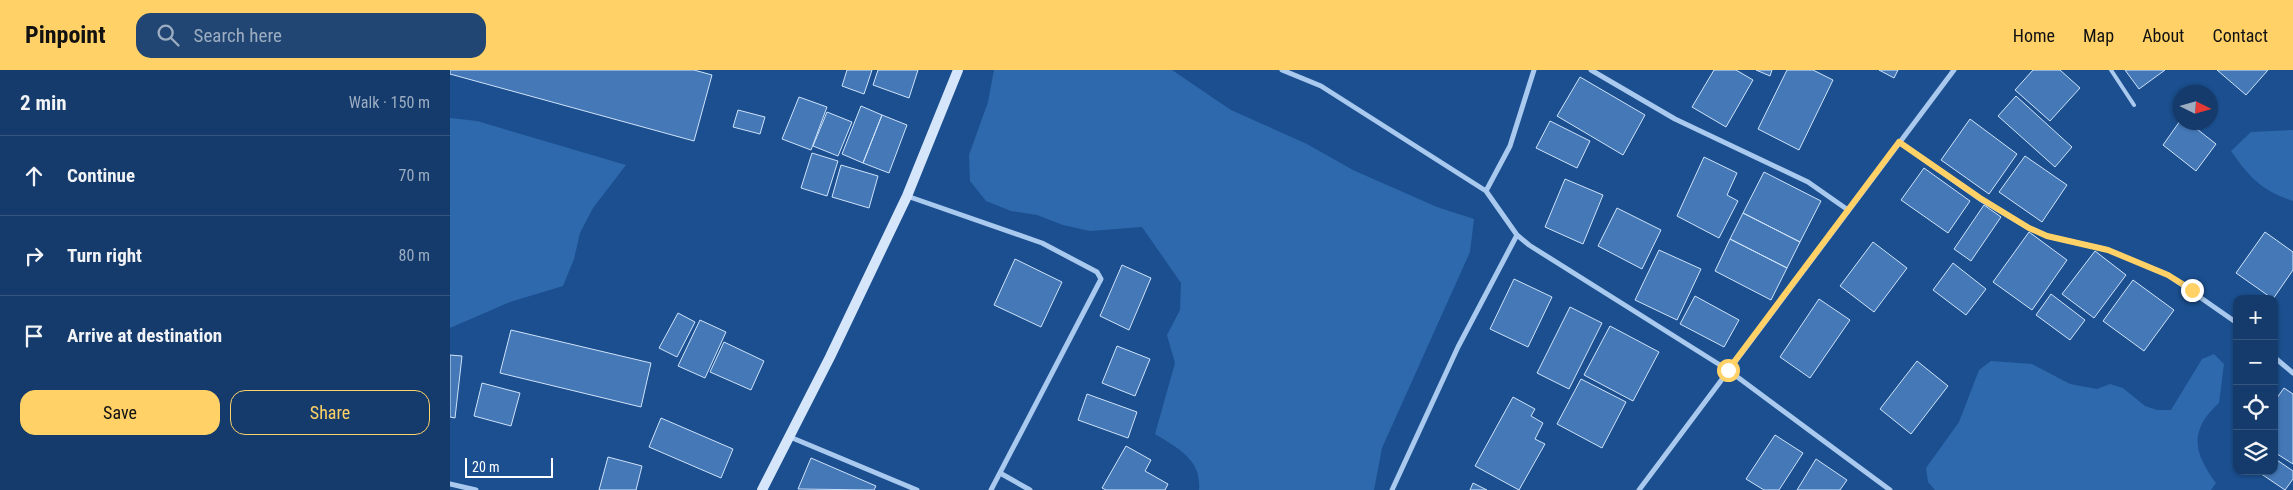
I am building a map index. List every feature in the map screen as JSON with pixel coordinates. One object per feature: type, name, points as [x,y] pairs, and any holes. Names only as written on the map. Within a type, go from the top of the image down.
[{"type":"street","points":[[762,490],[790,437],[907,196],[958,70]]},
{"type":"street","points":[[1282,70],[1321,86],[1486,191],[1517,235],[1728,370],[1890,490]]},
{"type":"street","points":[[1486,191],[1510,146],[1534,70]]},
{"type":"street","points":[[1591,70],[1675,119],[1808,182],[1848,210]]},
{"type":"street","points":[[1640,490],[1954,70]]},
{"type":"street","points":[[1899,142],[1980,198],[2029,228],[2047,236],[2108,250],[2168,275],[2233,320]]},
{"type":"street","points":[[907,196],[1042,243],[1097,272],[1101,279],[991,490]]},
{"type":"street","points":[[1392,490],[1458,347],[1517,235]]},
{"type":"street","points":[[2278,361],[2293,374]]},
{"type":"street","points":[[790,437],[917,490]]},
{"type":"street","points":[[1000,473],[1030,490]]},
{"type":"street","points":[[450,484],[476,490]]},
{"type":"lane","points":[[2111,70],[2134,104]]},
{"type":"shaded area","points":[[994,70],[1172,70],[1231,110],[1307,144],[1353,170],[1437,207],[1474,219],[1470,252],[1382,448],[1374,490],[1199,490],[1199,479],[1192,462],[1179,450],[1155,434],[1175,363],[1167,335],[1180,310],[1181,283],[1142,227],[1090,231],[1063,225],[1037,215],[1011,211],[986,201],[970,181],[969,155],[988,102]]},
{"type":"shaded area","points":[[450,118],[477,121],[626,165],[593,208],[580,233],[574,259],[563,286],[510,302],[450,328]]},
{"type":"shaded area","points":[[2293,130],[2293,201],[2282,197],[2257,182],[2231,151],[2251,132]]},
{"type":"shaded area","points":[[2214,354],[2224,364],[2219,403],[2202,423],[2198,442],[2203,462],[2216,483],[2211,490],[1935,490],[1928,482],[1926,468],[1959,422],[1979,370],[1991,361],[2032,364],[2070,384],[2097,389],[2110,384],[2123,388],[2145,406],[2157,410],[2171,410],[2202,359]]},
{"type":"building","points":[[450,70],[694,70],[712,75],[694,141],[450,74]]},
{"type":"building","points":[[847,70],[872,70],[864,94],[842,86]]},
{"type":"building","points":[[878,70],[918,70],[909,98],[873,85]]},
{"type":"building","points":[[1714,70],[1736,70],[1753,80],[1726,127],[1692,107]]},
{"type":"building","points":[[1756,70],[1772,70],[1770,76]]},
{"type":"building","points":[[1787,70],[1813,70],[1833,80],[1799,150],[1758,129]]},
{"type":"building","points":[[1879,70],[1898,70],[1894,78]]},
{"type":"building","points":[[2033,70],[2060,70],[2080,88],[2050,121],[2015,90]]},
{"type":"building","points":[[2125,70],[2165,70],[2139,89]]},
{"type":"building","points":[[2217,70],[2268,70],[2246,95]]},
{"type":"building","points":[[1580,77],[1645,115],[1623,155],[1557,116]]},
{"type":"building","points":[[2016,96],[2072,147],[2055,167],[1998,116]]},
{"type":"building","points":[[799,97],[827,107],[811,150],[782,139]]},
{"type":"building","points":[[861,106],[882,115],[863,163],[842,154]]},
{"type":"building","points":[[738,110],[765,117],[760,134],[733,127]]},
{"type":"building","points":[[827,112],[852,122],[838,156],[813,146]]},
{"type":"building","points":[[882,115],[907,125],[889,173],[863,163]]},
{"type":"building","points":[[1970,119],[2017,154],[1989,194],[1941,160]]},
{"type":"building","points":[[1550,121],[1590,141],[1577,168],[1536,148]]},
{"type":"building","points":[[2174,130],[2198,130],[2216,144],[2196,171],[2163,145]]},
{"type":"building","points":[[812,153],[838,161],[827,196],[801,188]]},
{"type":"building","points":[[2025,156],[2067,185],[2042,222],[1999,192]]},
{"type":"building","points":[[1704,157],[1737,173],[1727,195],[1738,201],[1719,238],[1677,216]]},
{"type":"building","points":[[841,165],[878,176],[869,208],[832,197]]},
{"type":"building","points":[[1924,168],[1970,201],[1948,233],[1901,200]]},
{"type":"building","points":[[1764,172],[1821,201],[1800,242],[1743,213]]},
{"type":"building","points":[[1565,179],[1603,195],[1583,244],[1545,227]]},
{"type":"building","points":[[1984,205],[2001,217],[1971,261],[1954,249]]},
{"type":"building","points":[[1617,208],[1661,230],[1642,269],[1598,246]]},
{"type":"building","points":[[1743,213],[1800,242],[1787,268],[1730,239]]},
{"type":"building","points":[[2029,232],[2067,260],[2032,310],[1993,282]]},
{"type":"building","points":[[2265,232],[2293,252],[2293,270],[2276,295],[2267,295],[2236,273]]},
{"type":"building","points":[[1730,239],[1787,268],[1771,300],[1715,271]]},
{"type":"building","points":[[1873,242],[1907,268],[1874,312],[1840,286]]},
{"type":"building","points":[[1659,250],[1701,269],[1677,320],[1635,300]]},
{"type":"building","points":[[2095,251],[2126,275],[2094,318],[2062,294]]},
{"type":"building","points":[[1015,259],[1062,282],[1041,327],[994,305]]},
{"type":"building","points":[[1953,263],[1986,289],[1966,315],[1933,290]]},
{"type":"building","points":[[1122,265],[1151,278],[1129,330],[1100,316]]},
{"type":"building","points":[[1514,279],[1552,297],[1528,347],[1490,329]]},
{"type":"building","points":[[2133,280],[2174,310],[2144,351],[2103,321]]},
{"type":"building","points":[[2051,294],[2085,320],[2070,340],[2036,315]]},
{"type":"building","points":[[1695,296],[1739,320],[1724,347],[1680,324]]},
{"type":"building","points":[[1819,299],[1850,320],[1810,378],[1780,357]]},
{"type":"building","points":[[1570,307],[1602,323],[1569,389],[1537,373]]},
{"type":"building","points":[[678,313],[695,322],[677,357],[659,348]]},
{"type":"building","points":[[700,320],[726,332],[705,378],[678,366]]},
{"type":"building","points":[[1610,326],[1659,352],[1633,401],[1584,375]]},
{"type":"building","points":[[511,330],[651,363],[641,407],[500,373]]},
{"type":"building","points":[[724,342],[764,361],[751,390],[710,372]]},
{"type":"building","points":[[1117,346],[1150,359],[1135,396],[1102,383]]},
{"type":"building","points":[[450,355],[462,356],[455,418],[450,417]]},
{"type":"building","points":[[1917,361],[1948,386],[1911,434],[1880,409]]},
{"type":"building","points":[[1581,379],[1626,402],[1602,448],[1557,424]]},
{"type":"building","points":[[482,383],[520,393],[511,426],[474,416]]},
{"type":"building","points":[[2284,388],[2293,394],[2293,464],[2278,455],[2278,396]]},
{"type":"building","points":[[1087,394],[1137,412],[1128,438],[1078,420]]},
{"type":"building","points":[[1513,397],[1535,409],[1531,416],[1543,423],[1535,439],[1545,444],[1519,490],[1475,466]]},
{"type":"building","points":[[661,418],[733,449],[721,478],[649,447]]},
{"type":"building","points":[[1775,435],[1803,453],[1779,490],[1764,490],[1746,479]]},
{"type":"building","points":[[1126,446],[1151,460],[1145,471],[1168,484],[1165,490],[1106,490],[1102,488]]},
{"type":"building","points":[[608,457],[642,466],[636,490],[599,490]]},
{"type":"building","points":[[811,458],[876,486],[874,490],[798,489]]},
{"type":"building","points":[[1816,459],[1847,480],[1840,490],[1797,490]]},
{"type":"building","points":[[2278,461],[2293,471],[2293,479],[2285,490],[2263,475],[2278,475]]},
{"type":"building","points":[[1473,483],[1487,490],[1470,490]]},
{"type":"route","points":[[1728,370],[1899,142],[1980,198],[2029,228],[2047,236],[2108,250],[2168,275],[2192,290]]}]
